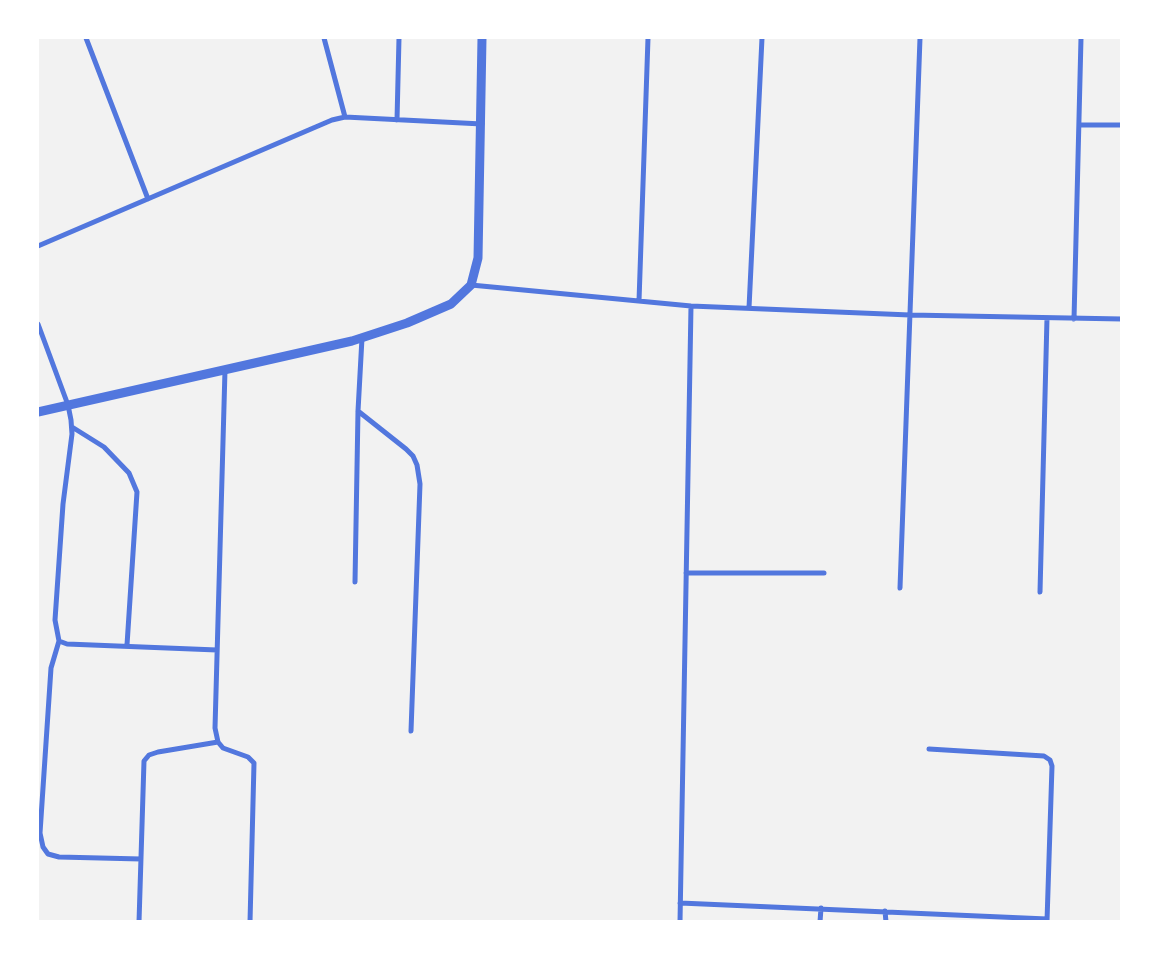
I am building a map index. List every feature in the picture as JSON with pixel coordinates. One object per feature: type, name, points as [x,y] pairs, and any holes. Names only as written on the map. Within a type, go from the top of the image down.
[{"type":"street","points":[[86,38],[148,199]]},
{"type":"street","points":[[324,38],[345,117]]},
{"type":"street","points":[[397,120],[399,38]]},
{"type":"street","points":[[38,412],[362,338],[451,304],[471,285],[478,258],[482,124],[482,38]]},
{"type":"street","points":[[639,301],[648,38]]},
{"type":"street","points":[[749,308],[762,38]]},
{"type":"street","points":[[900,588],[920,38]]},
{"type":"street","points":[[1074,319],[1081,38]]},
{"type":"street","points":[[38,246],[324,122],[345,117],[482,124]]},
{"type":"street","points":[[1079,125],[1122,125]]},
{"type":"street","points":[[471,285],[691,306],[910,315],[1122,319]]},
{"type":"street","points":[[680,922],[691,306]]},
{"type":"street","points":[[1040,592],[1047,318]]},
{"type":"street","points":[[38,324],[68,405],[72,427],[63,504],[55,620],[59,641],[51,668],[40,834],[43,847],[48,854],[59,857],[141,859]]},
{"type":"street","points":[[355,582],[358,411],[362,338]]},
{"type":"street","points":[[225,370],[215,728],[218,742],[223,748],[248,757],[254,764],[250,922]]},
{"type":"street","points":[[358,411],[406,449],[417,465],[420,484],[411,731]]},
{"type":"street","points":[[72,427],[104,447],[129,474],[137,492],[127,646]]},
{"type":"street","points":[[686,573],[824,573]]},
{"type":"street","points":[[59,641],[66,644],[217,650]]},
{"type":"street","points":[[139,922],[144,761],[149,755],[158,752],[218,742]]},
{"type":"street","points":[[680,903],[821,908],[1047,920],[1052,766],[1050,760],[1044,756],[930,749]]},
{"type":"street","points":[[820,922],[821,908]]},
{"type":"street","points":[[885,911],[886,922]]}]
